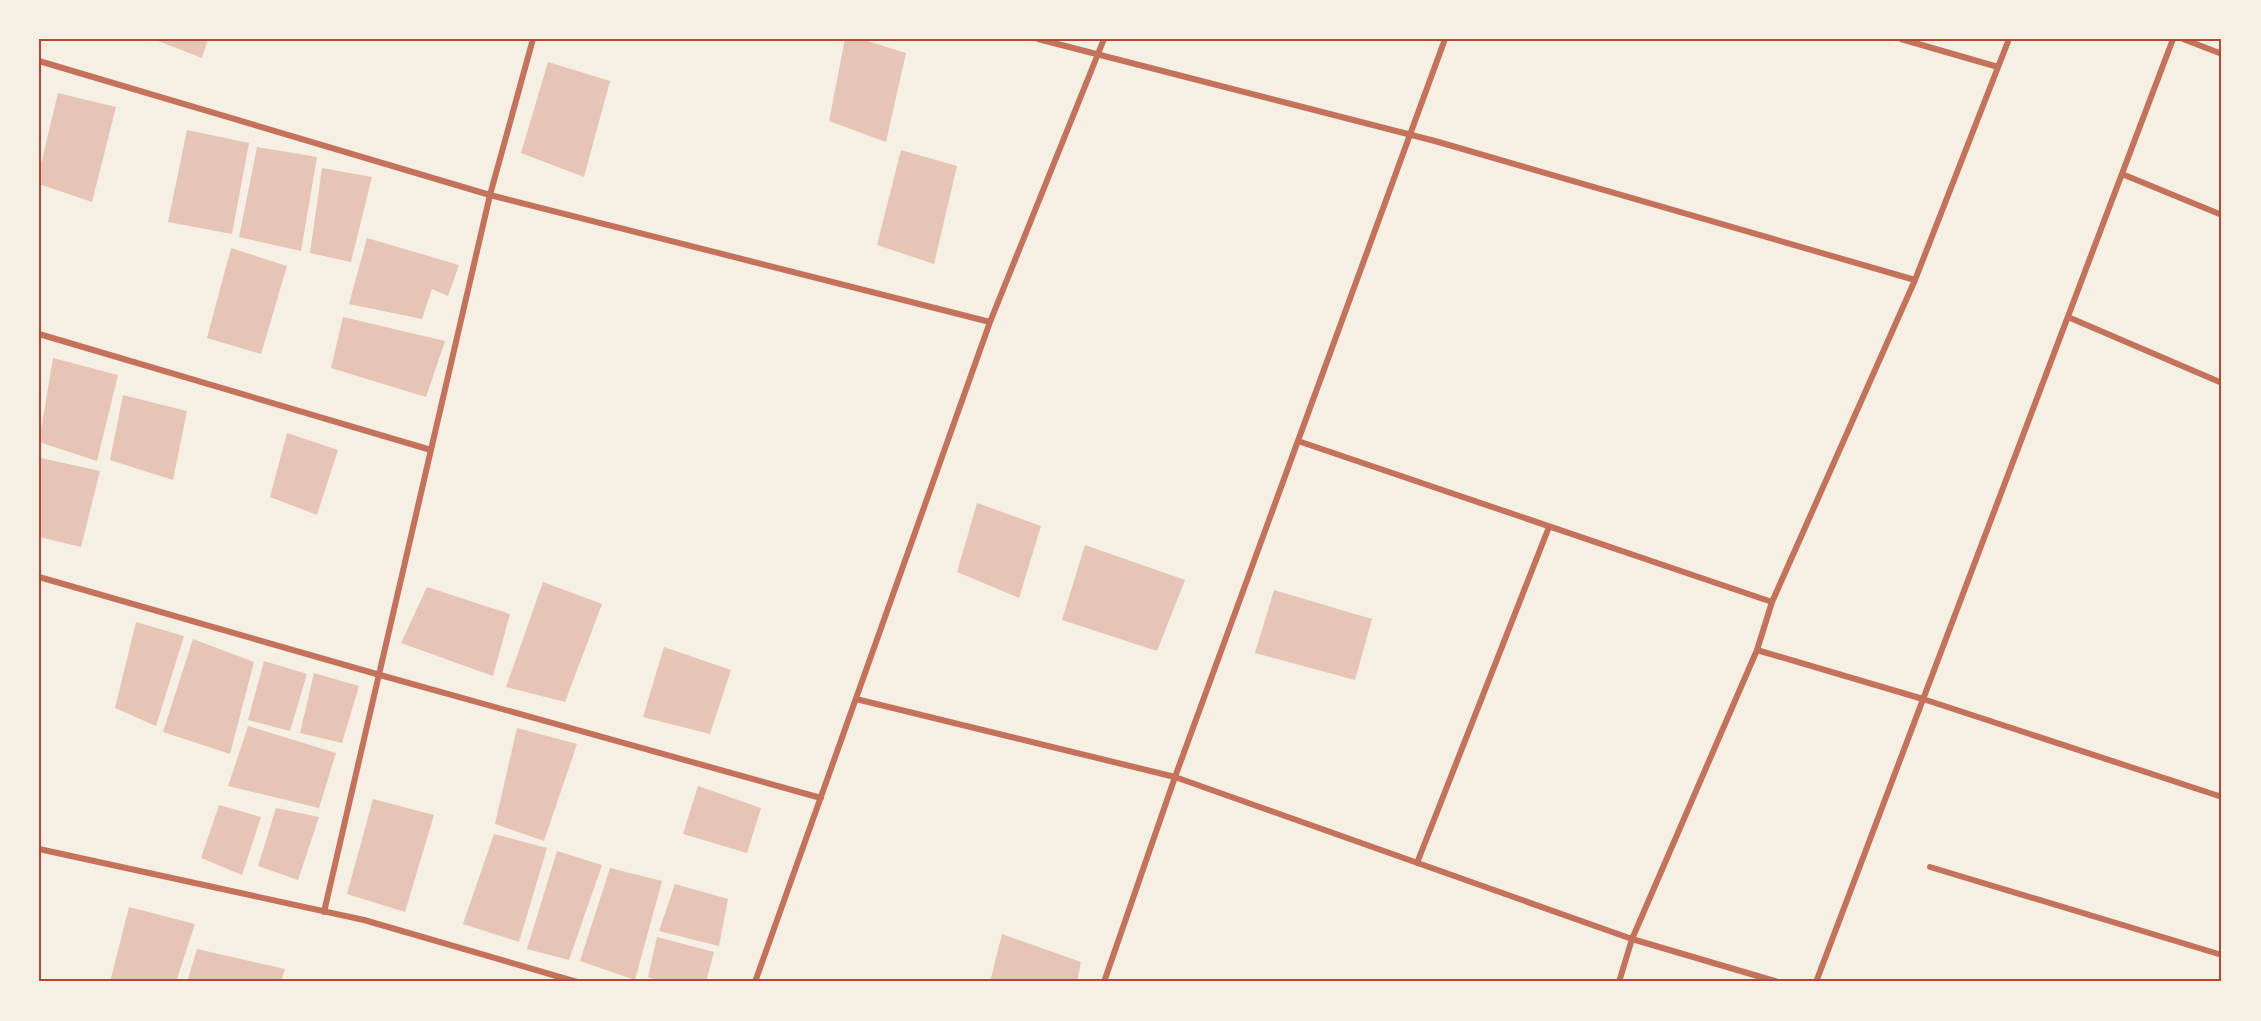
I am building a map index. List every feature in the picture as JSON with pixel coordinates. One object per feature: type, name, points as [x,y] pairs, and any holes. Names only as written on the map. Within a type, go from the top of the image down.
[{"type":"street","points":[[324,912],[490,195],[533,39]]},
{"type":"street","points":[[1038,39],[1411,135],[1915,280]]},
{"type":"street","points":[[755,982],[990,322],[1104,39]]},
{"type":"street","points":[[1104,982],[1175,777],[1445,39]]},
{"type":"street","points":[[1900,39],[1998,67]]},
{"type":"street","points":[[1618,982],[1632,939],[1757,650],[1772,602],[1915,280],[2008,39]]},
{"type":"street","points":[[1816,982],[2173,39]]},
{"type":"street","points":[[2183,39],[2222,54]]},
{"type":"street","points":[[39,61],[490,195],[990,322]]},
{"type":"street","points":[[2122,174],[2222,214]]},
{"type":"street","points":[[2068,317],[2222,383]]},
{"type":"street","points":[[39,334],[431,450]]},
{"type":"street","points":[[1298,441],[1772,602]]},
{"type":"street","points":[[1417,863],[1549,527]]},
{"type":"street","points":[[39,577],[821,798]]},
{"type":"street","points":[[1757,650],[1923,699],[2222,797]]},
{"type":"street","points":[[856,699],[1175,777],[1632,939],[1778,982]]},
{"type":"street","points":[[39,849],[364,921],[577,982]]},
{"type":"street","points":[[1930,867],[2222,955]]},
{"type":"building","points":[[153,39],[208,39],[202,58]]},
{"type":"building","points":[[845,39],[861,39],[906,53],[886,142],[829,121]]},
{"type":"building","points":[[548,62],[610,81],[584,177],[521,153]]},
{"type":"building","points":[[58,93],[116,107],[92,202],[39,184],[39,172]]},
{"type":"building","points":[[187,130],[249,143],[232,234],[168,222]]},
{"type":"building","points":[[257,147],[317,157],[301,251],[239,237]]},
{"type":"building","points":[[901,150],[957,166],[934,264],[877,245]]},
{"type":"building","points":[[322,168],[372,177],[351,262],[310,253]]},
{"type":"building","points":[[367,238],[459,265],[448,296],[432,289],[422,319],[349,304]]},
{"type":"building","points":[[231,248],[287,266],[261,354],[207,338]]},
{"type":"building","points":[[343,317],[445,341],[426,397],[331,368]]},
{"type":"building","points":[[53,358],[118,375],[97,461],[39,442]]},
{"type":"building","points":[[123,395],[187,411],[173,480],[110,460]]},
{"type":"building","points":[[287,433],[338,450],[317,515],[270,497]]},
{"type":"building","points":[[41,458],[100,471],[81,547],[39,537]]},
{"type":"building","points":[[977,503],[1041,526],[1019,598],[957,572]]},
{"type":"building","points":[[1085,545],[1185,580],[1157,651],[1062,620]]},
{"type":"building","points":[[543,582],[602,604],[565,702],[506,687]]},
{"type":"building","points":[[427,587],[510,614],[493,676],[401,643]]},
{"type":"building","points":[[1274,590],[1372,619],[1355,680],[1255,653]]},
{"type":"building","points":[[136,622],[184,636],[156,726],[115,708]]},
{"type":"building","points":[[193,639],[254,662],[230,754],[163,732]]},
{"type":"building","points":[[664,647],[731,670],[710,734],[643,717]]},
{"type":"building","points":[[264,661],[307,674],[290,731],[248,720]]},
{"type":"building","points":[[314,673],[359,686],[342,743],[300,733]]},
{"type":"building","points":[[248,726],[336,753],[319,808],[228,786]]},
{"type":"building","points":[[517,728],[577,744],[544,841],[495,824]]},
{"type":"building","points":[[698,786],[761,808],[747,853],[683,834]]},
{"type":"building","points":[[373,799],[434,815],[405,912],[347,894]]},
{"type":"building","points":[[219,805],[261,817],[242,875],[201,858]]},
{"type":"building","points":[[276,808],[319,817],[298,880],[258,866]]},
{"type":"building","points":[[494,834],[547,848],[519,942],[463,924]]},
{"type":"building","points":[[557,851],[602,865],[569,960],[527,949]]},
{"type":"building","points":[[610,868],[662,881],[635,980],[580,961]]},
{"type":"building","points":[[675,884],[728,899],[719,946],[659,931]]},
{"type":"building","points":[[129,907],[195,924],[176,982],[110,982]]},
{"type":"building","points":[[1002,934],[1081,962],[1077,982],[990,982]]},
{"type":"building","points":[[657,937],[714,952],[706,982],[663,982],[648,977]]},
{"type":"building","points":[[197,949],[285,969],[281,982],[187,982]]}]
